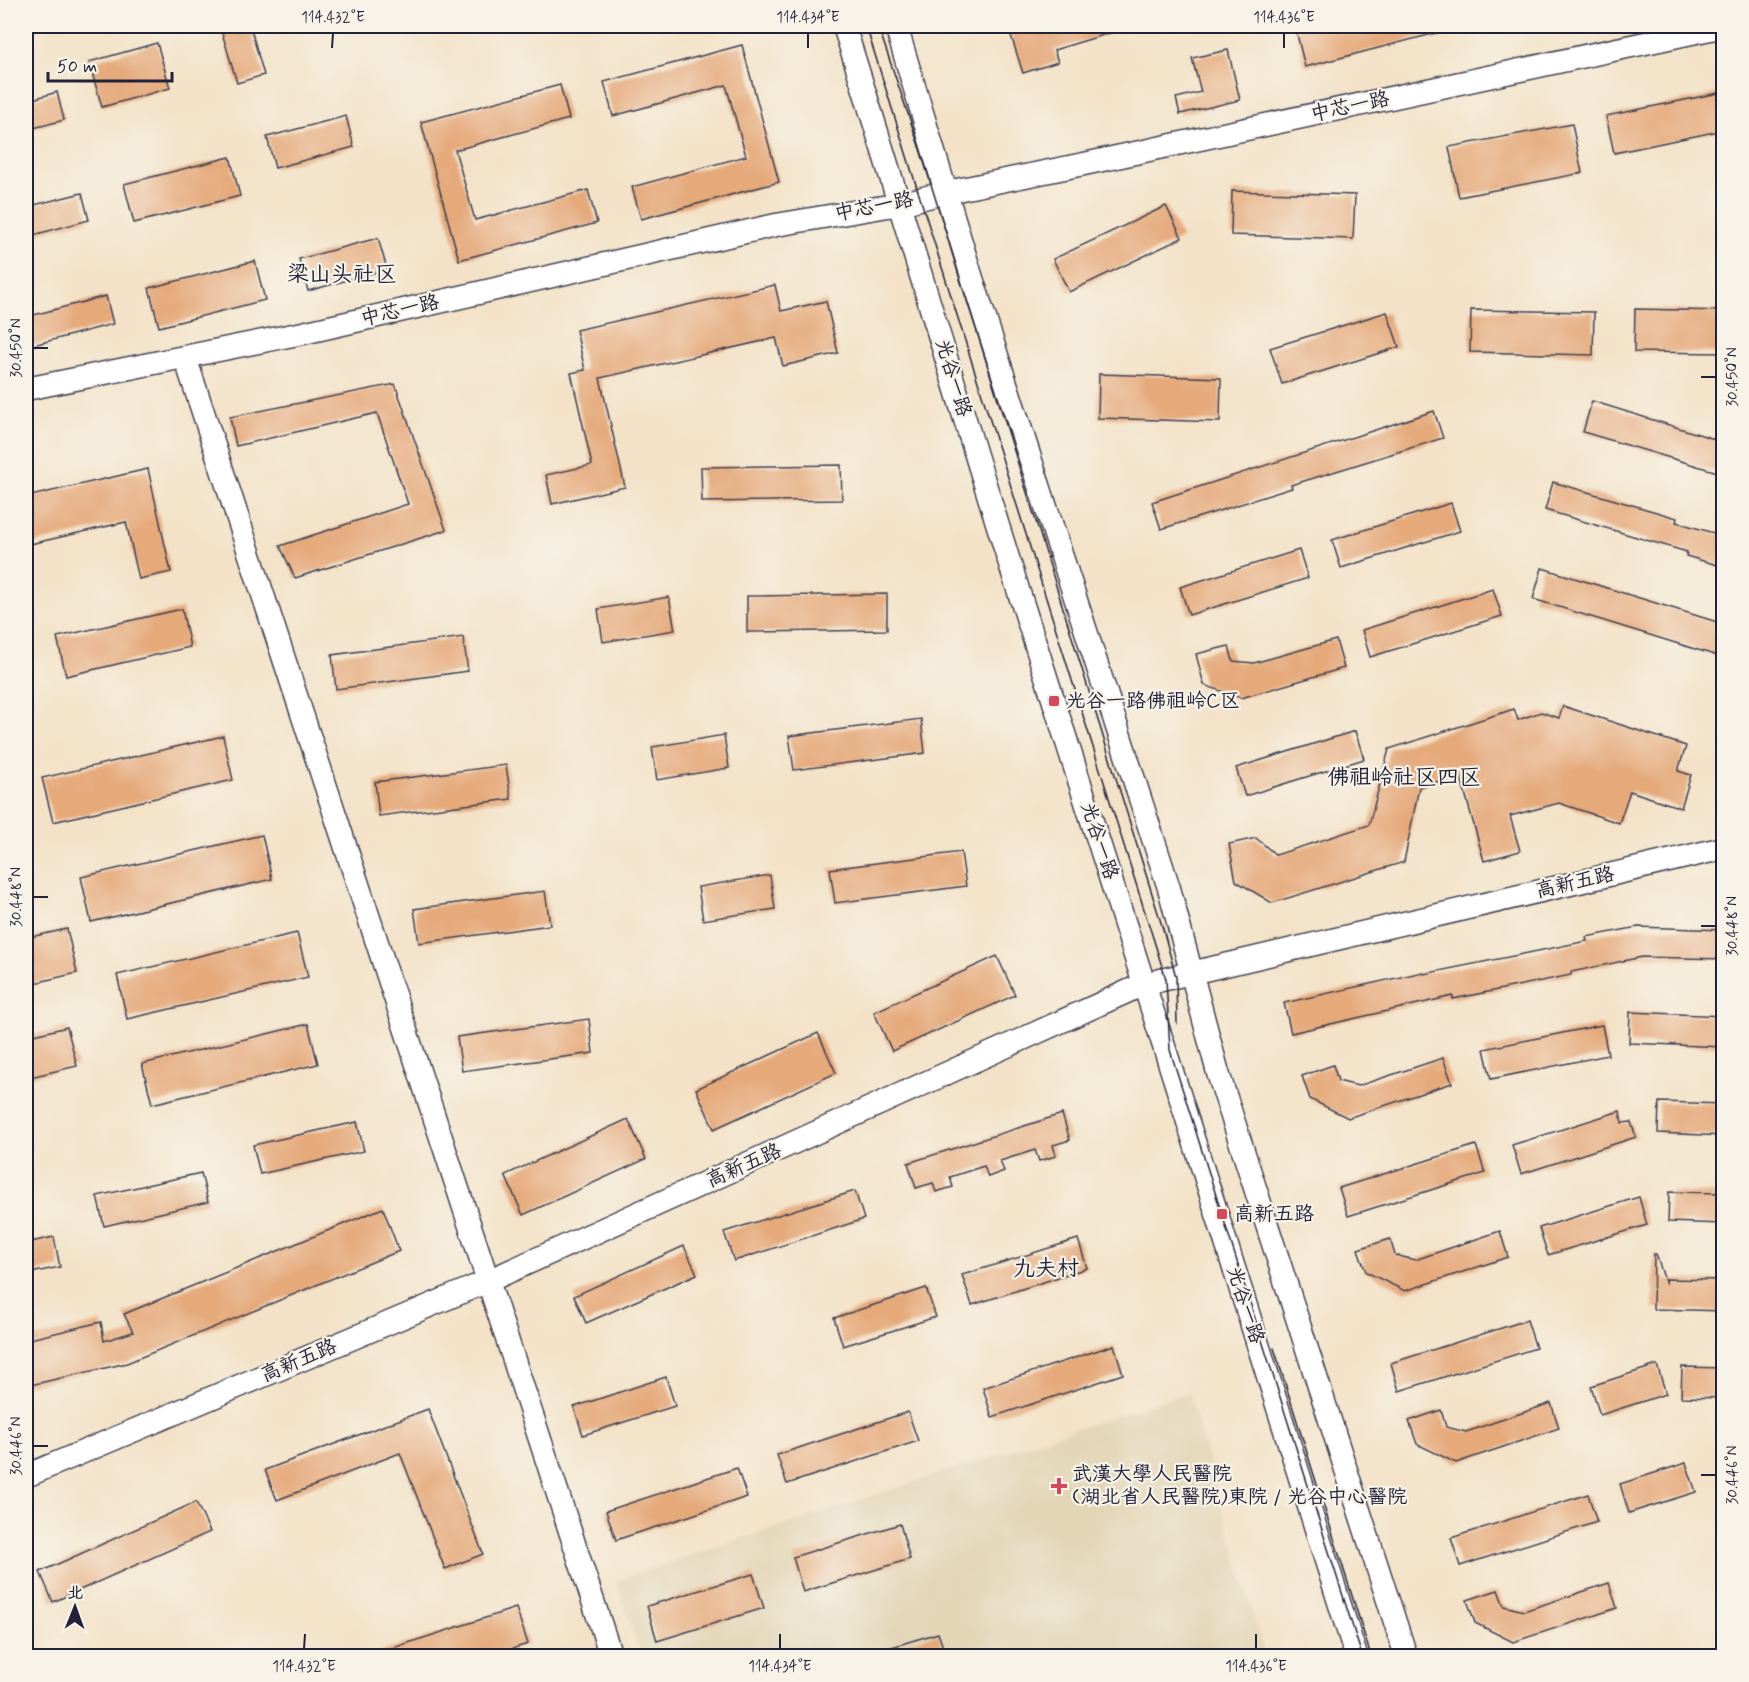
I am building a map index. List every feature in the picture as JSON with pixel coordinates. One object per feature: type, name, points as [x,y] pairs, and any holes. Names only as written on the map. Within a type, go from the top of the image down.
[{"type":"main road","name":"光谷一路","points":[[844,26],[1023,605],[1356,1656]]},
{"type":"main road","points":[[896,26],[970,272],[1169,888],[1218,1073],[1406,1656]]},
{"type":"main road","name":"中芯一路","points":[[26,389],[303,333],[776,225],[900,204],[947,192],[1724,26]]},
{"type":"main road","points":[[179,358],[483,1284],[611,1656]]},
{"type":"main road","name":"高新五路","points":[[26,1476],[483,1284],[1144,984],[1724,848]]},
{"type":"main road","points":[[483,1284],[599,1656]]},
{"type":"shaded area","name":"武漢大學人民醫院 (湖北省人民醫院)東院 / 光谷中心醫院","points":[[1189,1392],[1265,1656],[641,1656],[616,1580]]},
{"type":"building","points":[[220,26],[250,26],[264,75],[237,83]]},
{"type":"building","points":[[1008,26],[1122,26],[1123,29],[1054,50],[1058,62],[1023,73]]},
{"type":"building","points":[[1295,26],[1448,26],[1448,30],[1305,67]]},
{"type":"building","points":[[157,43],[170,88],[102,107],[89,62]]},
{"type":"building","points":[[742,45],[779,182],[641,219],[632,187],[746,156],[726,85],[613,116],[604,82]]},
{"type":"building","points":[[1228,50],[1240,100],[1180,114],[1176,98],[1201,92],[1192,58]]},
{"type":"building","points":[[560,85],[569,119],[455,150],[475,220],[588,190],[597,223],[459,260],[421,122]]},
{"type":"building","points":[[57,92],[64,120],[26,130],[26,101]]},
{"type":"building","points":[[1724,92],[1724,130],[1614,153],[1606,116]]},
{"type":"building","points":[[346,116],[354,147],[275,168],[267,137]]},
{"type":"building","points":[[1572,124],[1582,173],[1459,197],[1449,147]]},
{"type":"building","points":[[230,157],[240,196],[134,223],[124,184]]},
{"type":"building","points":[[1232,191],[1355,195],[1353,239],[1231,235]]},
{"type":"building","points":[[82,193],[89,220],[26,237],[26,207]]},
{"type":"building","points":[[1166,206],[1182,238],[1069,292],[1053,259]]},
{"type":"building","points":[[378,238],[387,269],[308,291],[299,259]]},
{"type":"building","points":[[255,261],[265,300],[159,327],[149,288]]},
{"type":"building","points":[[775,285],[781,311],[826,301],[838,353],[783,366],[776,338],[600,378],[625,487],[552,504],[546,475],[592,465],[571,373],[585,370],[576,330]]},
{"type":"building","points":[[106,296],[113,324],[26,347],[26,317]]},
{"type":"building","points":[[1635,309],[1724,311],[1724,353],[1634,352]]},
{"type":"building","points":[[1471,310],[1594,312],[1593,355],[1470,352]]},
{"type":"building","points":[[1387,312],[1399,347],[1282,384],[1270,348]]},
{"type":"building","points":[[1099,374],[1221,378],[1220,422],[1098,418]]},
{"type":"building","points":[[395,384],[446,530],[295,578],[280,546],[408,504],[377,413],[236,446],[230,417]]},
{"type":"building","points":[[1592,401],[1724,442],[1724,474],[1583,432]]},
{"type":"building","points":[[1434,411],[1443,438],[1291,485],[1292,488],[1161,529],[1152,502]]},
{"type":"building","points":[[841,465],[842,500],[702,502],[701,467]]},
{"type":"building","points":[[148,469],[171,572],[139,579],[126,522],[26,545],[26,497]]},
{"type":"building","points":[[1553,482],[1677,518],[1676,522],[1724,536],[1724,567],[1686,556],[1687,552],[1545,510]]},
{"type":"building","points":[[1451,503],[1460,531],[1341,568],[1332,540]]},
{"type":"building","points":[[1299,550],[1308,578],[1189,615],[1180,587]]},
{"type":"building","points":[[1542,568],[1724,624],[1724,658],[1533,599]]},
{"type":"building","points":[[1493,589],[1502,616],[1370,657],[1362,630]]},
{"type":"building","points":[[887,594],[887,630],[747,632],[747,596]]},
{"type":"building","points":[[669,597],[675,630],[603,642],[598,609]]},
{"type":"building","points":[[182,609],[190,647],[66,676],[57,637]]},
{"type":"building","points":[[463,637],[468,671],[336,689],[332,655]]},
{"type":"building","points":[[1336,640],[1344,668],[1241,698],[1204,685],[1196,654],[1229,646],[1233,661],[1254,663]]},
{"type":"building","points":[[1563,706],[1686,746],[1678,771],[1691,775],[1681,808],[1630,791],[1619,823],[1559,803],[1510,816],[1520,851],[1484,861],[1460,775],[1419,787],[1404,862],[1272,903],[1236,881],[1229,844],[1256,838],[1276,855],[1369,825],[1389,749],[1514,709],[1518,720],[1541,712],[1559,718]]},
{"type":"building","points":[[921,719],[925,753],[794,770],[789,736]]},
{"type":"building","points":[[1355,731],[1364,759],[1245,796],[1236,768]]},
{"type":"building","points":[[724,735],[729,768],[657,780],[652,747]]},
{"type":"building","points":[[223,736],[233,780],[53,822],[42,778]]},
{"type":"building","points":[[506,765],[511,799],[379,816],[375,782]]},
{"type":"building","points":[[262,835],[272,879],[91,922],[81,877]]},
{"type":"building","points":[[961,852],[966,886],[835,903],[830,869]]},
{"type":"building","points":[[770,875],[775,909],[703,920],[698,887]]},
{"type":"building","points":[[545,891],[550,925],[419,943],[414,909]]},
{"type":"building","points":[[1638,927],[1724,930],[1724,959],[1642,957],[1571,972],[1571,975],[1453,999],[1453,996],[1291,1033],[1284,1003],[1423,972],[1424,974],[1587,941],[1586,937]]},
{"type":"building","points":[[67,929],[77,973],[26,985],[26,938]]},
{"type":"building","points":[[297,933],[308,977],[127,1019],[117,975]]},
{"type":"building","points":[[997,956],[1015,995],[892,1051],[874,1012]]},
{"type":"building","points":[[1630,1012],[1724,1016],[1724,1047],[1629,1043]]},
{"type":"building","points":[[589,1019],[593,1053],[462,1071],[457,1037]]},
{"type":"building","points":[[308,1024],[318,1064],[152,1104],[142,1064]]},
{"type":"building","points":[[1602,1025],[1608,1055],[1491,1079],[1484,1049]]},
{"type":"building","points":[[67,1027],[77,1066],[26,1078],[26,1037]]},
{"type":"building","points":[[818,1033],[836,1073],[714,1129],[696,1089]]},
{"type":"building","points":[[1443,1058],[1452,1083],[1348,1118],[1310,1099],[1302,1076],[1333,1065],[1338,1081],[1358,1086]]},
{"type":"building","points":[[1659,1102],[1724,1104],[1724,1136],[1658,1133]]},
{"type":"building","points":[[1620,1111],[1622,1123],[1631,1122],[1636,1137],[1521,1174],[1512,1145]]},
{"type":"building","points":[[1062,1114],[1070,1140],[1053,1145],[1056,1156],[1039,1161],[1035,1150],[1000,1161],[1004,1171],[988,1177],[984,1166],[950,1177],[953,1187],[936,1192],[933,1183],[916,1188],[908,1163]]},
{"type":"building","points":[[628,1119],[646,1159],[523,1215],[505,1175]]},
{"type":"building","points":[[357,1122],[364,1151],[260,1174],[253,1145]]},
{"type":"building","points":[[1476,1145],[1485,1173],[1348,1216],[1339,1188]]},
{"type":"building","points":[[201,1173],[208,1202],[104,1226],[97,1196]]},
{"type":"building","points":[[855,1191],[864,1219],[734,1261],[724,1232]]},
{"type":"building","points":[[1669,1192],[1724,1193],[1724,1224],[1668,1222]]},
{"type":"building","points":[[1639,1197],[1647,1225],[1548,1255],[1539,1228]]},
{"type":"building","points":[[383,1208],[399,1251],[127,1363],[26,1386],[26,1340],[101,1322],[104,1341],[133,1332],[124,1314]]},
{"type":"building","points":[[1500,1231],[1508,1257],[1405,1291],[1366,1272],[1358,1249],[1390,1239],[1395,1255],[1415,1260]]},
{"type":"building","points":[[54,1237],[60,1267],[26,1274],[26,1243]]},
{"type":"building","points":[[1078,1239],[1087,1268],[972,1305],[962,1275]]},
{"type":"building","points":[[684,1246],[697,1274],[586,1323],[574,1296]]},
{"type":"building","points":[[1654,1254],[1656,1254],[1666,1284],[1666,1279],[1724,1280],[1724,1311],[1653,1309]]},
{"type":"building","points":[[926,1288],[936,1317],[843,1346],[834,1318]]},
{"type":"building","points":[[1527,1320],[1536,1348],[1399,1391],[1391,1363]]},
{"type":"building","points":[[1114,1345],[1123,1374],[992,1417],[983,1388]]},
{"type":"building","points":[[1657,1365],[1666,1394],[1600,1415],[1591,1386]]},
{"type":"building","points":[[1682,1367],[1724,1368],[1724,1398],[1681,1397]]},
{"type":"building","points":[[666,1377],[675,1406],[583,1435],[574,1407]]},
{"type":"building","points":[[1551,1403],[1559,1428],[1456,1463],[1417,1444],[1409,1421],[1441,1410],[1446,1427],[1466,1432]]},
{"type":"building","points":[[428,1409],[483,1554],[445,1569],[400,1453],[277,1500],[265,1470]]},
{"type":"building","points":[[908,1412],[918,1441],[787,1484],[777,1455]]},
{"type":"building","points":[[1686,1463],[1696,1492],[1629,1513],[1620,1484]]},
{"type":"building","points":[[737,1468],[747,1497],[616,1540],[606,1511]]},
{"type":"building","points":[[1588,1494],[1597,1522],[1460,1566],[1451,1538]]},
{"type":"building","points":[[196,1502],[210,1532],[53,1602],[40,1572]]},
{"type":"building","points":[[900,1524],[910,1559],[803,1592],[793,1557]]},
{"type":"building","points":[[753,1574],[764,1608],[657,1641],[647,1606]]},
{"type":"building","points":[[1609,1583],[1617,1608],[1513,1642],[1475,1623],[1467,1600],[1498,1590],[1504,1606],[1524,1611]]},
{"type":"building","points":[[516,1608],[528,1644],[489,1656],[374,1656],[374,1654]]},
{"type":"building","points":[[938,1633],[946,1656],[873,1656],[872,1653]]},
{"type":"tram line","points":[[866,26],[1166,979],[1170,1050],[1362,1656]]},
{"type":"tram line","points":[[878,26],[920,149],[1163,929],[1176,977],[1177,1024]]},
{"type":"tram line","points":[[1274,1348],[1371,1656]]},
{"type":"place","name":"光谷一路佛祖岭C区","points":[[1054,701]]},
{"type":"place","name":"高新五路","points":[[1222,1214]]},
{"type":"place","name":"武漢大學人民醫院 (湖北省人民醫院)東院 / 光谷中心醫院","points":[[1059,1486]]},
{"type":"district","name":"梁山头社区","points":[[342,275]]},
{"type":"district","name":"佛祖岭社区四区","points":[[1404,778]]},
{"type":"district","name":"九夫村","points":[[1046,1269]]}]
